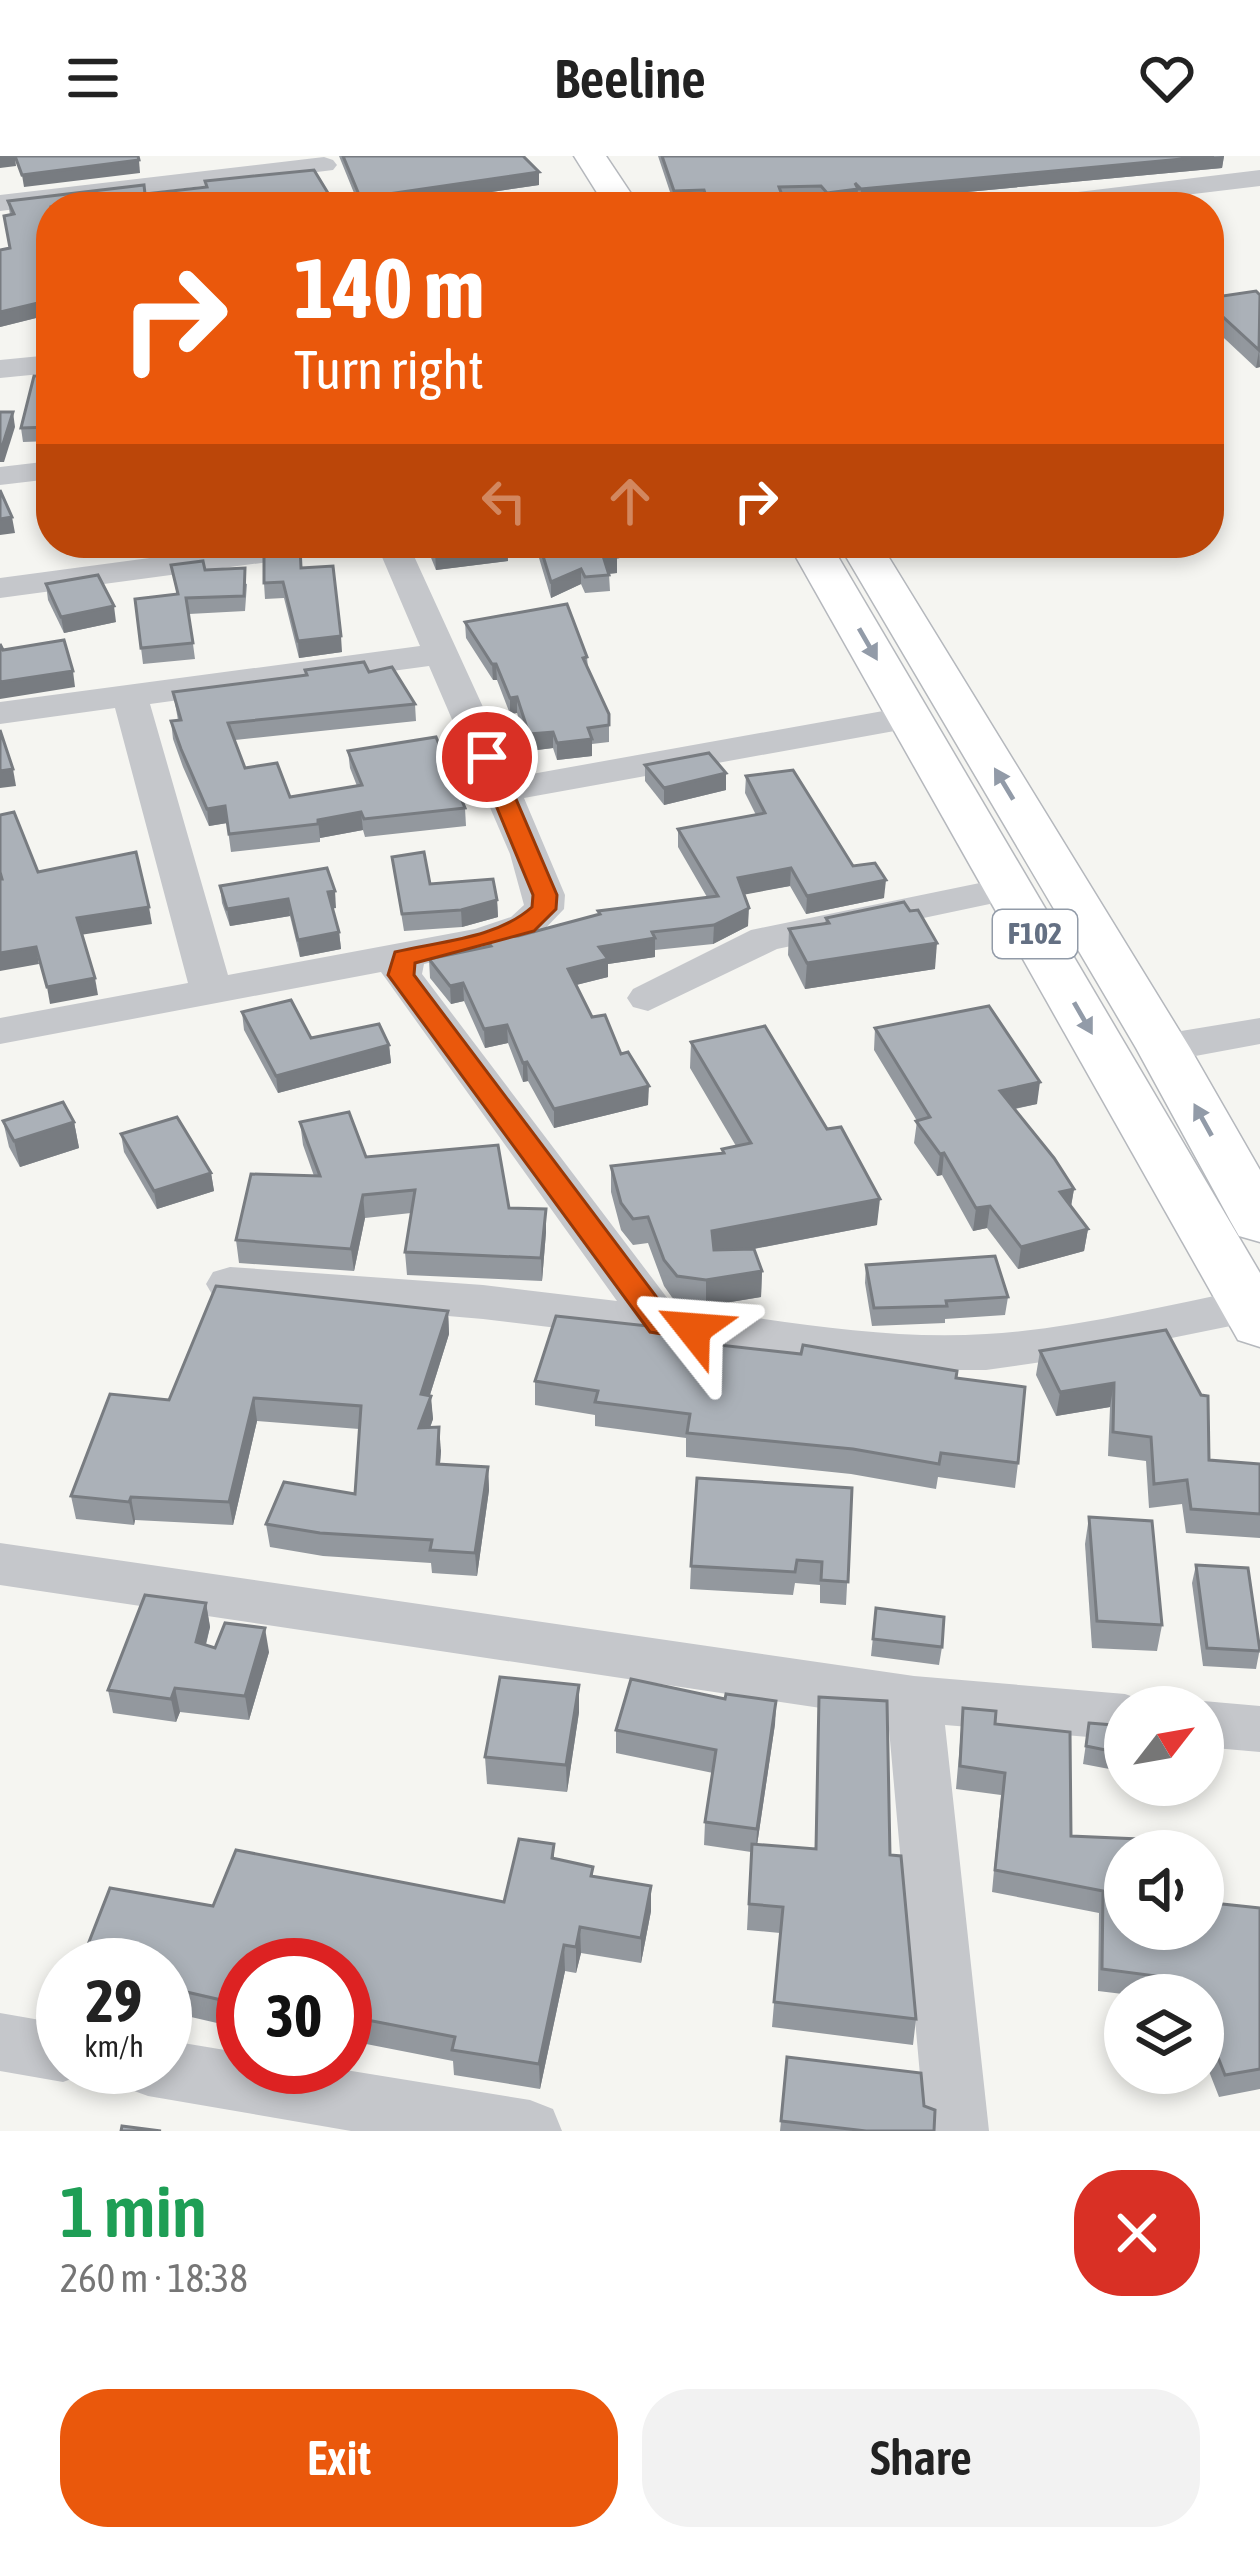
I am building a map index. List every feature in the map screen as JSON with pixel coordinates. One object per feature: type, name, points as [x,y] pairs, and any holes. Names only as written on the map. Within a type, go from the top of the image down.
[{"type":"main road","points":[[590,156],[613,192]]},
{"type":"main road","points":[[624,156],[646,192]]},
{"type":"main road","name":"F102","points":[[818,558],[1255,1315]]},
{"type":"main road","name":"F102","points":[[868,558],[1163,1048],[1260,1222]]},
{"type":"street","points":[[105,192],[326,169]]},
{"type":"street","points":[[1144,192],[1260,178]]},
{"type":"street","points":[[0,203],[36,199]]},
{"type":"street","points":[[0,369],[36,365]]},
{"type":"street","points":[[0,476],[36,472]]},
{"type":"street","points":[[0,588],[223,558]]},
{"type":"street","points":[[0,1031],[211,989],[404,958],[525,926],[544,909],[545,895],[502,791],[399,558]]},
{"type":"street","points":[[0,712],[442,654]]},
{"type":"street","points":[[129,694],[211,989]]},
{"type":"street","points":[[502,791],[910,717]]},
{"type":"street","points":[[648,998],[765,939],[1009,890]]},
{"type":"street","points":[[404,958],[401,975],[661,1324]]},
{"type":"street","points":[[1163,1048],[1260,1031]]},
{"type":"street","points":[[230,1284],[484,1302],[816,1344],[986,1352],[1255,1315]]},
{"type":"street","points":[[0,1564],[914,1699],[1104,1715]]},
{"type":"street","points":[[914,1699],[957,2131]]},
{"type":"street","points":[[1224,1726],[1260,1729]]},
{"type":"street","points":[[0,2042],[36,2048]]},
{"type":"street","points":[[192,2074],[530,2131]]},
{"type":"building","points":[[15,156],[138,156],[139,160],[22,175]]},
{"type":"building","points":[[343,156],[523,156],[539,172],[402,192],[358,192]]},
{"type":"building","points":[[662,156],[1214,156],[861,189],[855,183],[858,189],[835,192],[821,186],[779,187],[781,192],[674,191]]},
{"type":"building","points":[[314,170],[327,192],[163,192],[207,187],[205,181]]},
{"type":"building","points":[[144,185],[145,192],[84,192]]},
{"type":"building","points":[[36,198],[36,303],[0,312],[0,250],[10,248],[4,216],[14,214],[8,201]]},
{"type":"building","points":[[1256,291],[1260,295],[1259,350],[1224,318],[1224,296]]},
{"type":"building","points":[[34,376],[36,376],[36,428],[21,428]]},
{"type":"building","points":[[0,412],[13,412],[2,447],[0,447]]},
{"type":"building","points":[[0,490],[12,517],[0,519]]},
{"type":"building","points":[[264,558],[301,558],[301,568],[333,566],[341,636],[298,641],[283,582],[264,583]]},
{"type":"building","points":[[544,558],[610,558],[604,559],[609,575],[585,577],[581,569],[551,582]]},
{"type":"building","points":[[203,561],[205,570],[245,568],[244,596],[186,598],[193,643],[141,648],[135,599],[178,594],[171,565]]},
{"type":"building","points":[[98,575],[114,606],[61,617],[46,584]]},
{"type":"building","points":[[567,604],[587,657],[583,658],[609,714],[609,725],[588,728],[592,739],[557,743],[553,732],[529,734],[517,697],[510,698],[496,664],[465,622]]},
{"type":"building","points":[[64,640],[73,671],[0,682],[0,644],[3,650]]},
{"type":"building","points":[[364,662],[369,672],[392,667],[415,704],[228,723],[245,768],[277,763],[290,797],[362,785],[348,751],[436,737],[465,808],[364,819],[361,812],[318,820],[318,824],[229,834],[225,806],[207,809],[181,749],[171,721],[181,720],[173,692],[307,675],[305,670]]},
{"type":"building","points":[[0,730],[13,769],[0,771]]},
{"type":"building","points":[[709,753],[726,773],[664,788],[645,765]]},
{"type":"building","points":[[793,770],[853,866],[875,863],[886,880],[807,896],[791,868],[738,878],[749,908],[714,925],[652,932],[655,938],[599,947],[608,959],[568,969],[592,1017],[605,1015],[621,1054],[628,1052],[649,1086],[554,1109],[527,1062],[523,1063],[507,1025],[484,1029],[463,983],[450,986],[429,959],[491,946],[483,935],[502,930],[503,937],[518,936],[600,914],[598,911],[718,896],[678,829],[765,813],[746,776]]},
{"type":"building","points":[[14,812],[38,872],[136,852],[149,907],[77,918],[95,978],[47,987],[36,947],[0,953],[0,815]]},
{"type":"building","points":[[424,852],[430,884],[493,879],[497,900],[461,910],[402,914],[392,857]]},
{"type":"building","points":[[327,868],[335,891],[328,892],[339,932],[298,940],[288,899],[227,909],[220,886]]},
{"type":"building","points":[[904,902],[910,911],[918,910],[937,943],[807,963],[789,929],[829,923],[826,918]]},
{"type":"building","points":[[291,1000],[311,1038],[379,1024],[389,1045],[276,1076],[242,1012]]},
{"type":"building","points":[[989,1006],[1040,1082],[1000,1091],[1074,1189],[1060,1192],[1088,1229],[1021,1247],[990,1206],[976,1208],[944,1153],[940,1154],[916,1121],[930,1117],[875,1028]]},
{"type":"building","points":[[765,1026],[827,1129],[841,1127],[880,1199],[712,1231],[714,1250],[754,1249],[762,1271],[706,1280],[677,1276],[664,1260],[648,1217],[633,1219],[621,1203],[611,1166],[724,1153],[722,1149],[751,1143],[691,1042]]},
{"type":"building","points":[[63,1102],[74,1122],[14,1141],[3,1121]]},
{"type":"building","points":[[349,1112],[366,1157],[498,1145],[509,1208],[546,1209],[541,1258],[405,1252],[415,1190],[363,1195],[351,1249],[236,1240],[251,1174],[320,1176],[300,1122]]},
{"type":"building","points":[[177,1117],[211,1173],[154,1191],[121,1134]]},
{"type":"building","points":[[995,1256],[1008,1297],[946,1301],[947,1306],[874,1308],[866,1265]]},
{"type":"building","points":[[216,1286],[448,1311],[421,1394],[431,1396],[419,1428],[439,1427],[437,1464],[488,1467],[475,1553],[430,1550],[432,1540],[320,1533],[266,1524],[284,1482],[355,1494],[361,1406],[254,1398],[229,1502],[131,1497],[129,1502],[71,1496],[110,1394],[169,1400]]},
{"type":"building","points":[[556,1316],[694,1331],[692,1342],[801,1354],[803,1345],[957,1371],[956,1378],[1025,1387],[1018,1463],[941,1453],[939,1464],[853,1449],[687,1433],[690,1414],[595,1402],[598,1391],[535,1381]]},
{"type":"building","points":[[1166,1330],[1201,1395],[1208,1396],[1209,1460],[1260,1464],[1260,1514],[1191,1509],[1187,1480],[1154,1484],[1151,1437],[1113,1432],[1114,1383],[1060,1392],[1040,1351]]},
{"type":"building","points":[[697,1478],[852,1488],[848,1582],[821,1580],[822,1562],[797,1560],[795,1572],[691,1566]]},
{"type":"building","points":[[1089,1517],[1152,1521],[1162,1625],[1097,1621]]},
{"type":"building","points":[[1196,1565],[1248,1568],[1260,1651],[1207,1648]]},
{"type":"building","points":[[145,1595],[206,1603],[196,1642],[215,1648],[225,1623],[265,1628],[245,1696],[175,1688],[171,1699],[108,1690]]},
{"type":"building","points":[[876,1608],[944,1617],[942,1647],[873,1639]]},
{"type":"building","points":[[500,1677],[579,1685],[566,1765],[485,1757]]},
{"type":"building","points":[[631,1679],[725,1699],[726,1694],[776,1701],[757,1829],[705,1822],[716,1750],[616,1730]]},
{"type":"building","points":[[819,1697],[887,1701],[890,1855],[901,1856],[916,2019],[774,2002],[783,1907],[749,1904],[752,1844],[816,1849]]},
{"type":"building","points":[[963,1708],[996,1711],[995,1724],[1070,1732],[1071,1836],[1104,1837],[1104,1950],[1224,1950],[1224,1904],[1260,1908],[1260,2069],[1224,2072],[1224,1974],[1102,1969],[1103,1891],[995,1870],[1005,1773],[960,1766]]},
{"type":"building","points":[[1089,1723],[1104,1724],[1104,1750],[1086,1746]]},
{"type":"building","points":[[519,1839],[554,1844],[552,1858],[593,1867],[591,1876],[651,1886],[641,1938],[580,1927],[576,1947],[564,1945],[539,2064],[452,2050],[455,2037],[372,2021],[372,1938],[216,1938],[216,1999],[192,1993],[192,1938],[91,1938],[110,1888],[213,1906],[236,1850],[504,1902]]},
{"type":"building","points":[[787,2057],[921,2073],[924,2106],[935,2110],[934,2131],[866,2131],[781,2121]]},
{"type":"building","points":[[122,2126],[161,2131],[121,2131]]},
{"type":"route","points":[[487,757],[530,854],[545,895],[544,909],[525,926],[404,958],[401,975],[661,1324],[693,1329]]}]
